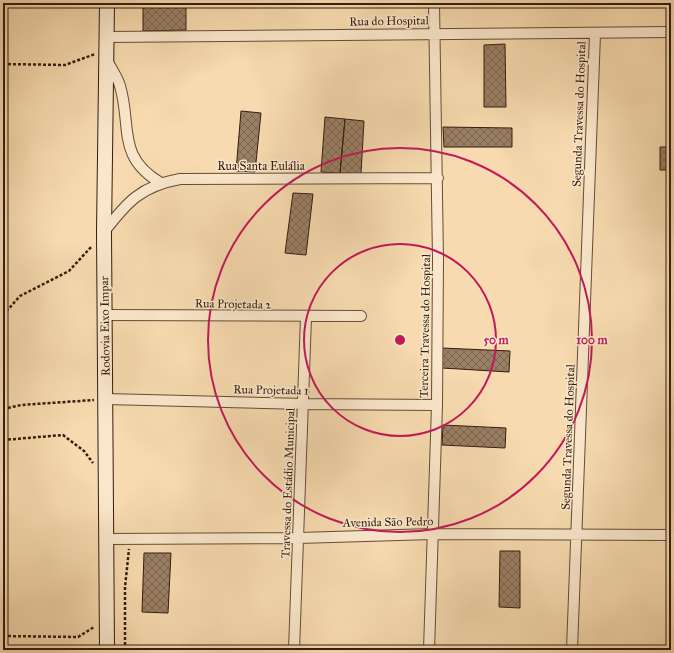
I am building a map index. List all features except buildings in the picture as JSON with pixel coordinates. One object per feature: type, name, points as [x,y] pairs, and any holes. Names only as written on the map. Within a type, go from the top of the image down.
[{"type":"street","name":"Rodovia Eixo Impar","points":[[107,3],[104,232],[106,399],[105,539],[107,650]]},
{"type":"street","name":"Terceira Travessa do Hospital","points":[[429,650],[437,405],[438,178],[434,3]]},
{"type":"street","name":"Rua do Hospital","points":[[106,49],[435,33],[595,34],[671,32]]},
{"type":"street","name":"Segunda Travessa do Hospital","points":[[572,650],[578,535],[595,34]]},
{"type":"street","points":[[106,49],[120,86],[130,148],[138,164],[146,174],[161,183]]},
{"type":"street","name":"Rua Santa Eulália","points":[[104,232],[120,210],[134,197],[161,183],[180,179],[438,178]]},
{"type":"street","name":"Rua Projetada 2","points":[[105,315],[306,317],[361,316]]},
{"type":"street","name":"Travessa do Estádio Municipal","points":[[294,650],[306,317]]},
{"type":"street","name":"Rua Projetada 1","points":[[106,399],[304,404],[437,405]]},
{"type":"street","name":"Avenida São Pedro","points":[[105,539],[298,538],[433,534],[671,535]]},
{"type":"path","points":[[3,64],[65,65],[106,49]]},
{"type":"path","points":[[3,315],[20,296],[69,271],[104,232]]},
{"type":"path","points":[[3,409],[21,405],[106,399]]},
{"type":"path","points":[[3,440],[63,434],[84,451],[106,479]]},
{"type":"path","points":[[125,650],[125,587],[129,539]]},
{"type":"path","points":[[3,636],[78,637],[107,619]]}]
